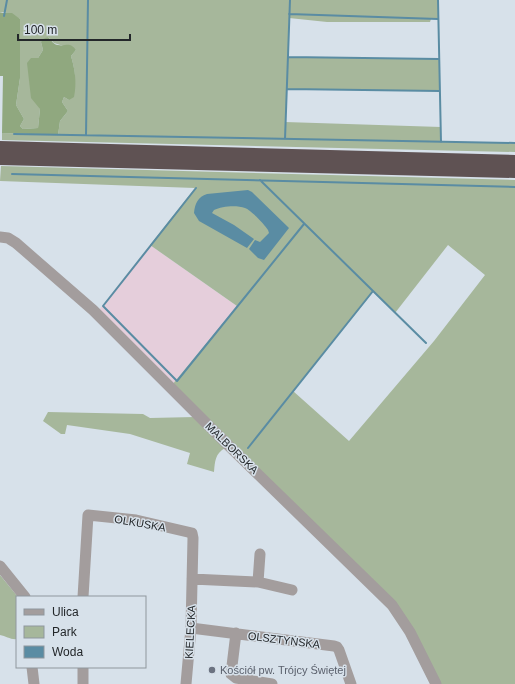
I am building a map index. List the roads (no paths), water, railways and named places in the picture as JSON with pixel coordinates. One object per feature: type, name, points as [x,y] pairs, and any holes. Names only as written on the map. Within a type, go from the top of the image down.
[{"type":"highway","points":[[0,147],[515,161]]},
{"type":"highway","points":[[0,159],[515,172]]},
{"type":"street","name":"MALBORSKA","points":[[0,237],[8,238],[16,243],[93,310],[228,445],[392,605],[410,632],[436,684]]},
{"type":"street","name":"OLKUSKA","points":[[82,596],[88,515],[136,520],[192,533]]},
{"type":"street","name":"KIELECKA","points":[[186,684],[191,628],[192,533]]},
{"type":"street","points":[[258,582],[260,554]]},
{"type":"street","points":[[0,566],[24,596]]},
{"type":"street","points":[[192,580],[258,582],[292,590]]},
{"type":"street","name":"OLSZTYŃSKA","points":[[191,628],[337,647],[351,684]]},
{"type":"street","points":[[236,634],[231,674],[236,678],[272,684]]},
{"type":"street","points":[[32,668],[34,684]]},
{"type":"street","points":[[83,668],[83,684]]},
{"type":"water","points":[[248,190],[252,192],[289,228],[264,260],[258,258],[249,249],[255,240],[260,242],[269,233],[261,221],[248,209],[238,206],[225,207],[214,210],[212,213],[234,225],[254,239],[247,248],[199,221],[194,213],[195,206],[204,195]]},
{"type":"waterway","points":[[4,16],[7,0]]},
{"type":"waterway","points":[[86,135],[88,0]]},
{"type":"waterway","points":[[285,139],[290,0]]},
{"type":"waterway","points":[[438,0],[441,142]]},
{"type":"waterway","points":[[289,14],[438,19]]},
{"type":"waterway","points":[[288,57],[439,59]]},
{"type":"waterway","points":[[287,89],[440,91]]},
{"type":"waterway","points":[[14,134],[515,143]]},
{"type":"waterway","points":[[12,174],[515,187]]},
{"type":"waterway","points":[[260,180],[426,343]]},
{"type":"waterway","points":[[196,188],[103,306],[177,381],[304,224]]},
{"type":"waterway","points":[[248,448],[373,291]]},
{"type":"place","name":"Kościół pw. Trójcy Świętej","points":[[212,670]]}]
